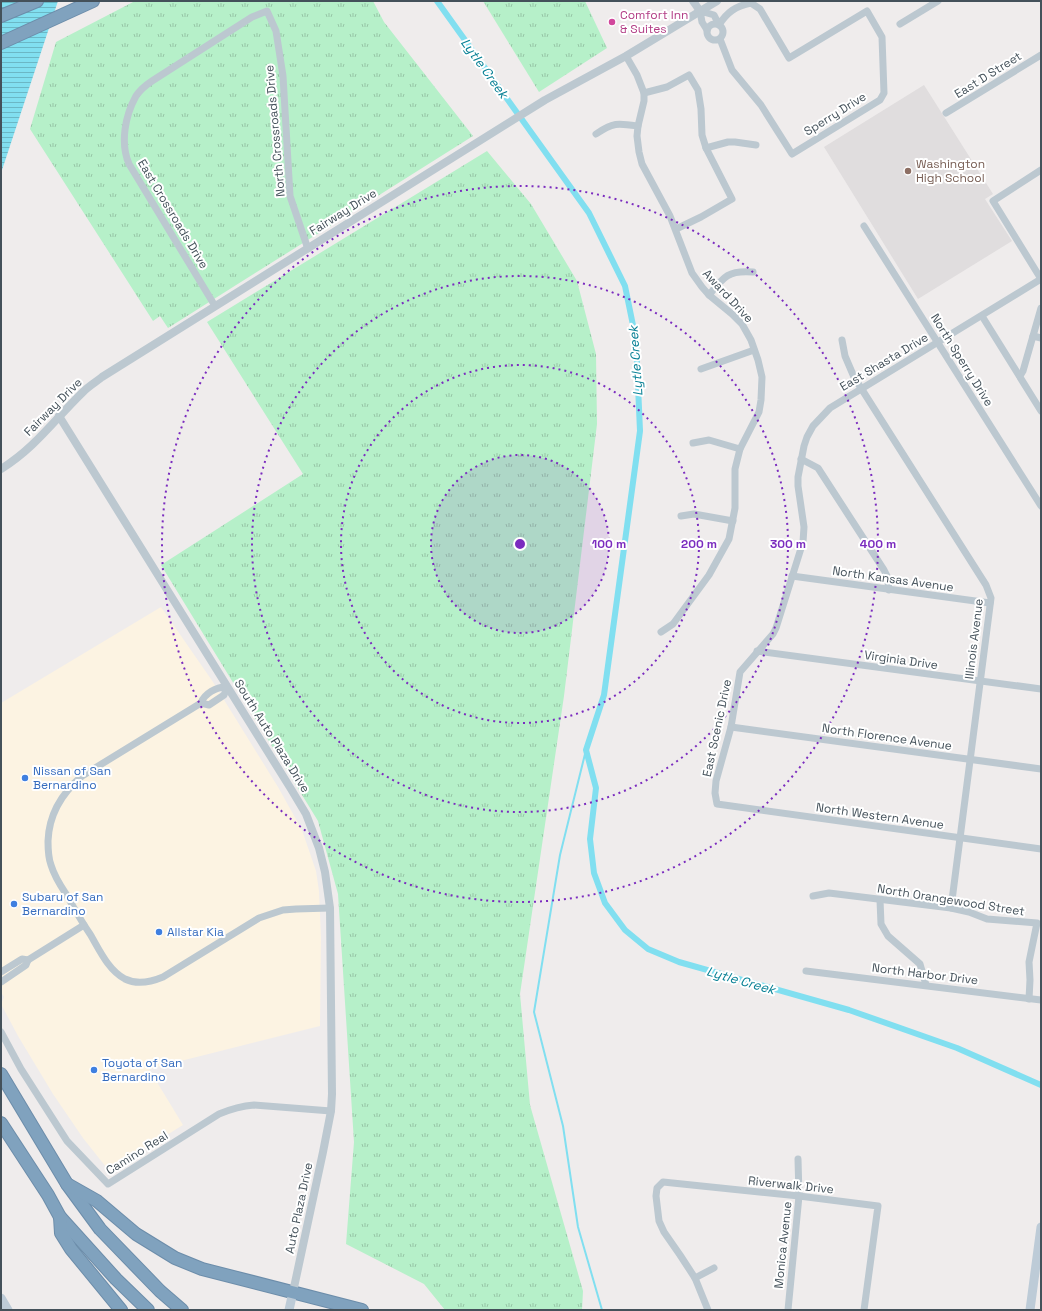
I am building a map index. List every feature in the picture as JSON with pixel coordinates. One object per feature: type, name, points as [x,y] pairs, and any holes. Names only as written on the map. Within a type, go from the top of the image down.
[{"type":"highway","points":[[1,16],[37,1]]},
{"type":"highway","points":[[1,42],[91,2]]},
{"type":"highway","points":[[1,1074],[68,1184],[100,1229],[160,1291],[182,1310]]},
{"type":"highway","points":[[1,1123],[48,1195],[60,1217],[116,1279],[148,1310]]},
{"type":"highway","points":[[68,1184],[97,1201],[122,1224],[175,1258],[202,1269],[362,1310]]},
{"type":"highway","points":[[60,1217],[61,1233],[121,1310]]},
{"type":"main road","points":[[1030,1310],[1041,1227]]},
{"type":"main road","name":"Auto Plaza Drive","points":[[288,1310],[293,1292]]},
{"type":"main road","points":[[1,1298],[8,1310]]},
{"type":"street","points":[[693,1],[700,11],[702,22],[707,30],[709,38],[714,40],[720,39]]},
{"type":"street","name":"Fairway Drive","points":[[1,469],[39,440],[59,416],[84,391],[102,377],[545,100],[626,56],[717,1]]},
{"type":"street","points":[[900,24],[938,1]]},
{"type":"street","name":"Sperry Drive","points":[[707,30],[712,24],[722,27],[723,32],[720,39],[732,70],[761,105],[792,154],[880,100],[884,93],[882,37],[866,11],[789,58],[760,9],[751,3],[742,4],[726,14],[719,25]]},
{"type":"street","name":"North Crossroads Drive","points":[[267,11],[276,31],[283,76],[290,196],[308,249]]},
{"type":"street","name":"East Crossroads Drive","points":[[215,306],[129,164],[124,148],[127,121],[136,95],[143,88],[252,17],[267,11]]},
{"type":"street","points":[[700,11],[714,15],[719,25]]},
{"type":"street","name":"East D Street","points":[[946,113],[1041,55]]},
{"type":"street","name":"Award Drive","points":[[626,56],[637,75],[644,93],[644,101],[638,126],[639,152],[642,164],[649,180],[666,207],[676,229],[692,273],[709,295],[742,324],[751,340],[762,377],[761,400],[757,416],[740,449],[735,473],[735,500],[733,521],[729,539],[709,575],[673,624],[661,632]]},
{"type":"street","points":[[644,93],[667,87],[689,75],[698,90],[702,109],[702,135],[706,148],[732,199],[701,217],[676,229]]},
{"type":"street","points":[[596,134],[612,124],[638,126]]},
{"type":"street","points":[[706,148],[728,142],[756,145]]},
{"type":"street","points":[[1041,170],[993,201],[1041,279]]},
{"type":"street","name":"North Sperry Drive","points":[[864,226],[1041,506]]},
{"type":"street","points":[[709,295],[719,282],[731,274],[738,271],[753,272]]},
{"type":"street","name":"East Shasta Drive","points":[[801,458],[807,437],[819,418],[830,408],[1041,279]]},
{"type":"street","points":[[1020,376],[1023,371],[1041,308]]},
{"type":"street","points":[[982,316],[1041,411]]},
{"type":"street","points":[[1033,336],[1041,338]]},
{"type":"street","name":"Illinois Avenue","points":[[842,340],[848,365],[986,585],[991,598],[951,908]]},
{"type":"street","points":[[701,368],[754,350]]},
{"type":"street","name":"South Auto Plaza Drive","points":[[59,416],[306,814],[319,848],[325,872],[330,908],[333,1067],[331,1111]]},
{"type":"street","points":[[693,442],[709,440],[740,449]]},
{"type":"street","points":[[801,458],[818,468],[884,570],[887,576],[889,590]]},
{"type":"street","name":"East Scenic Drive","points":[[717,804],[715,793],[716,781],[731,727],[740,672],[773,634],[776,628],[801,549],[804,527],[798,486],[801,458]]},
{"type":"street","points":[[681,516],[694,514],[733,521]]},
{"type":"street","name":"North Kansas Avenue","points":[[792,576],[990,603]]},
{"type":"street","name":"Virginia Drive","points":[[757,651],[1041,689]]},
{"type":"street","points":[[227,687],[224,695],[209,705],[201,703],[82,776],[71,786],[57,805],[50,820],[48,834],[48,854],[50,865],[84,925],[112,969],[130,981],[154,981],[163,977],[259,918],[277,911],[330,908]]},
{"type":"street","name":"North Florence Avenue","points":[[731,727],[1041,769]]},
{"type":"street","name":"North Western Avenue","points":[[717,804],[1041,849]]},
{"type":"street","name":"North Orangewood Street","points":[[814,896],[829,893],[951,908],[969,912],[987,919],[1037,923],[1029,962],[1029,999]]},
{"type":"street","points":[[880,900],[881,924],[888,936],[920,964],[926,985]]},
{"type":"street","points":[[1,982],[26,965],[28,960],[84,925]]},
{"type":"street","points":[[1,972],[22,959],[28,960]]},
{"type":"street","name":"North Harbor Drive","points":[[806,971],[1041,1000]]},
{"type":"street","name":"Camino Real","points":[[1,1032],[21,1069],[67,1141],[108,1184],[219,1114],[244,1105],[286,1106],[331,1111]]},
{"type":"street","name":"Auto Plaza Drive","points":[[293,1292],[331,1111]]},
{"type":"street","name":"Monica Avenue","points":[[788,1310],[799,1196],[798,1159]]},
{"type":"street","name":"Riverwalk Drive","points":[[695,1278],[664,1232],[658,1220],[656,1196],[657,1188],[663,1182],[878,1206],[864,1310]]},
{"type":"street","points":[[708,1310],[695,1278],[714,1268]]},
{"type":"shaded area","name":"Washington High School","points":[[924,85],[993,194],[985,199],[1012,241],[918,299],[824,147]]},
{"type":"shaded area","points":[[161,607],[213,682],[278,787],[302,830],[316,871],[319,891],[321,937],[320,1026],[149,1069],[183,1125],[115,1167],[109,1169],[83,1138],[53,1094],[18,1036],[1,1004],[4,997],[1,992],[1,703]]},
{"type":"green space","points":[[135,1],[373,1],[384,22],[473,136],[168,328],[160,316],[153,321],[30,129],[56,42]]},
{"type":"green space","points":[[483,1],[585,1],[607,48],[539,92]]},
{"type":"green space","points":[[487,151],[531,204],[577,281],[596,354],[597,424],[564,696],[520,994],[530,1105],[583,1291],[582,1310],[445,1310],[424,1284],[346,1244],[354,1142],[338,894],[318,821],[161,565],[303,474],[207,322]]},
{"type":"water","points":[[1,1],[58,1],[1,173]]},
{"type":"waterway","name":"Lytle Creek","points":[[437,1],[589,213],[625,286],[636,340],[640,431],[604,695],[586,750],[596,788],[590,839],[594,873],[605,903],[625,930],[648,949],[679,962],[849,1010],[957,1048],[1041,1085]]},
{"type":"waterway","name":"Lytle Creek","points":[[586,750],[560,855],[534,1012],[563,1126],[578,1227],[602,1310]]},
{"type":"place","name":"Comfort Inn & Suites","points":[[612,22]]},
{"type":"place","name":"Washington High School","points":[[908,171]]},
{"type":"place","name":"Nissan of San Bernardino","points":[[25,778]]},
{"type":"place","name":"Subaru of San Bernardino","points":[[14,904]]},
{"type":"place","name":"Allstar Kia","points":[[159,932]]},
{"type":"place","name":"Toyota of San Bernardino","points":[[94,1070]]}]
